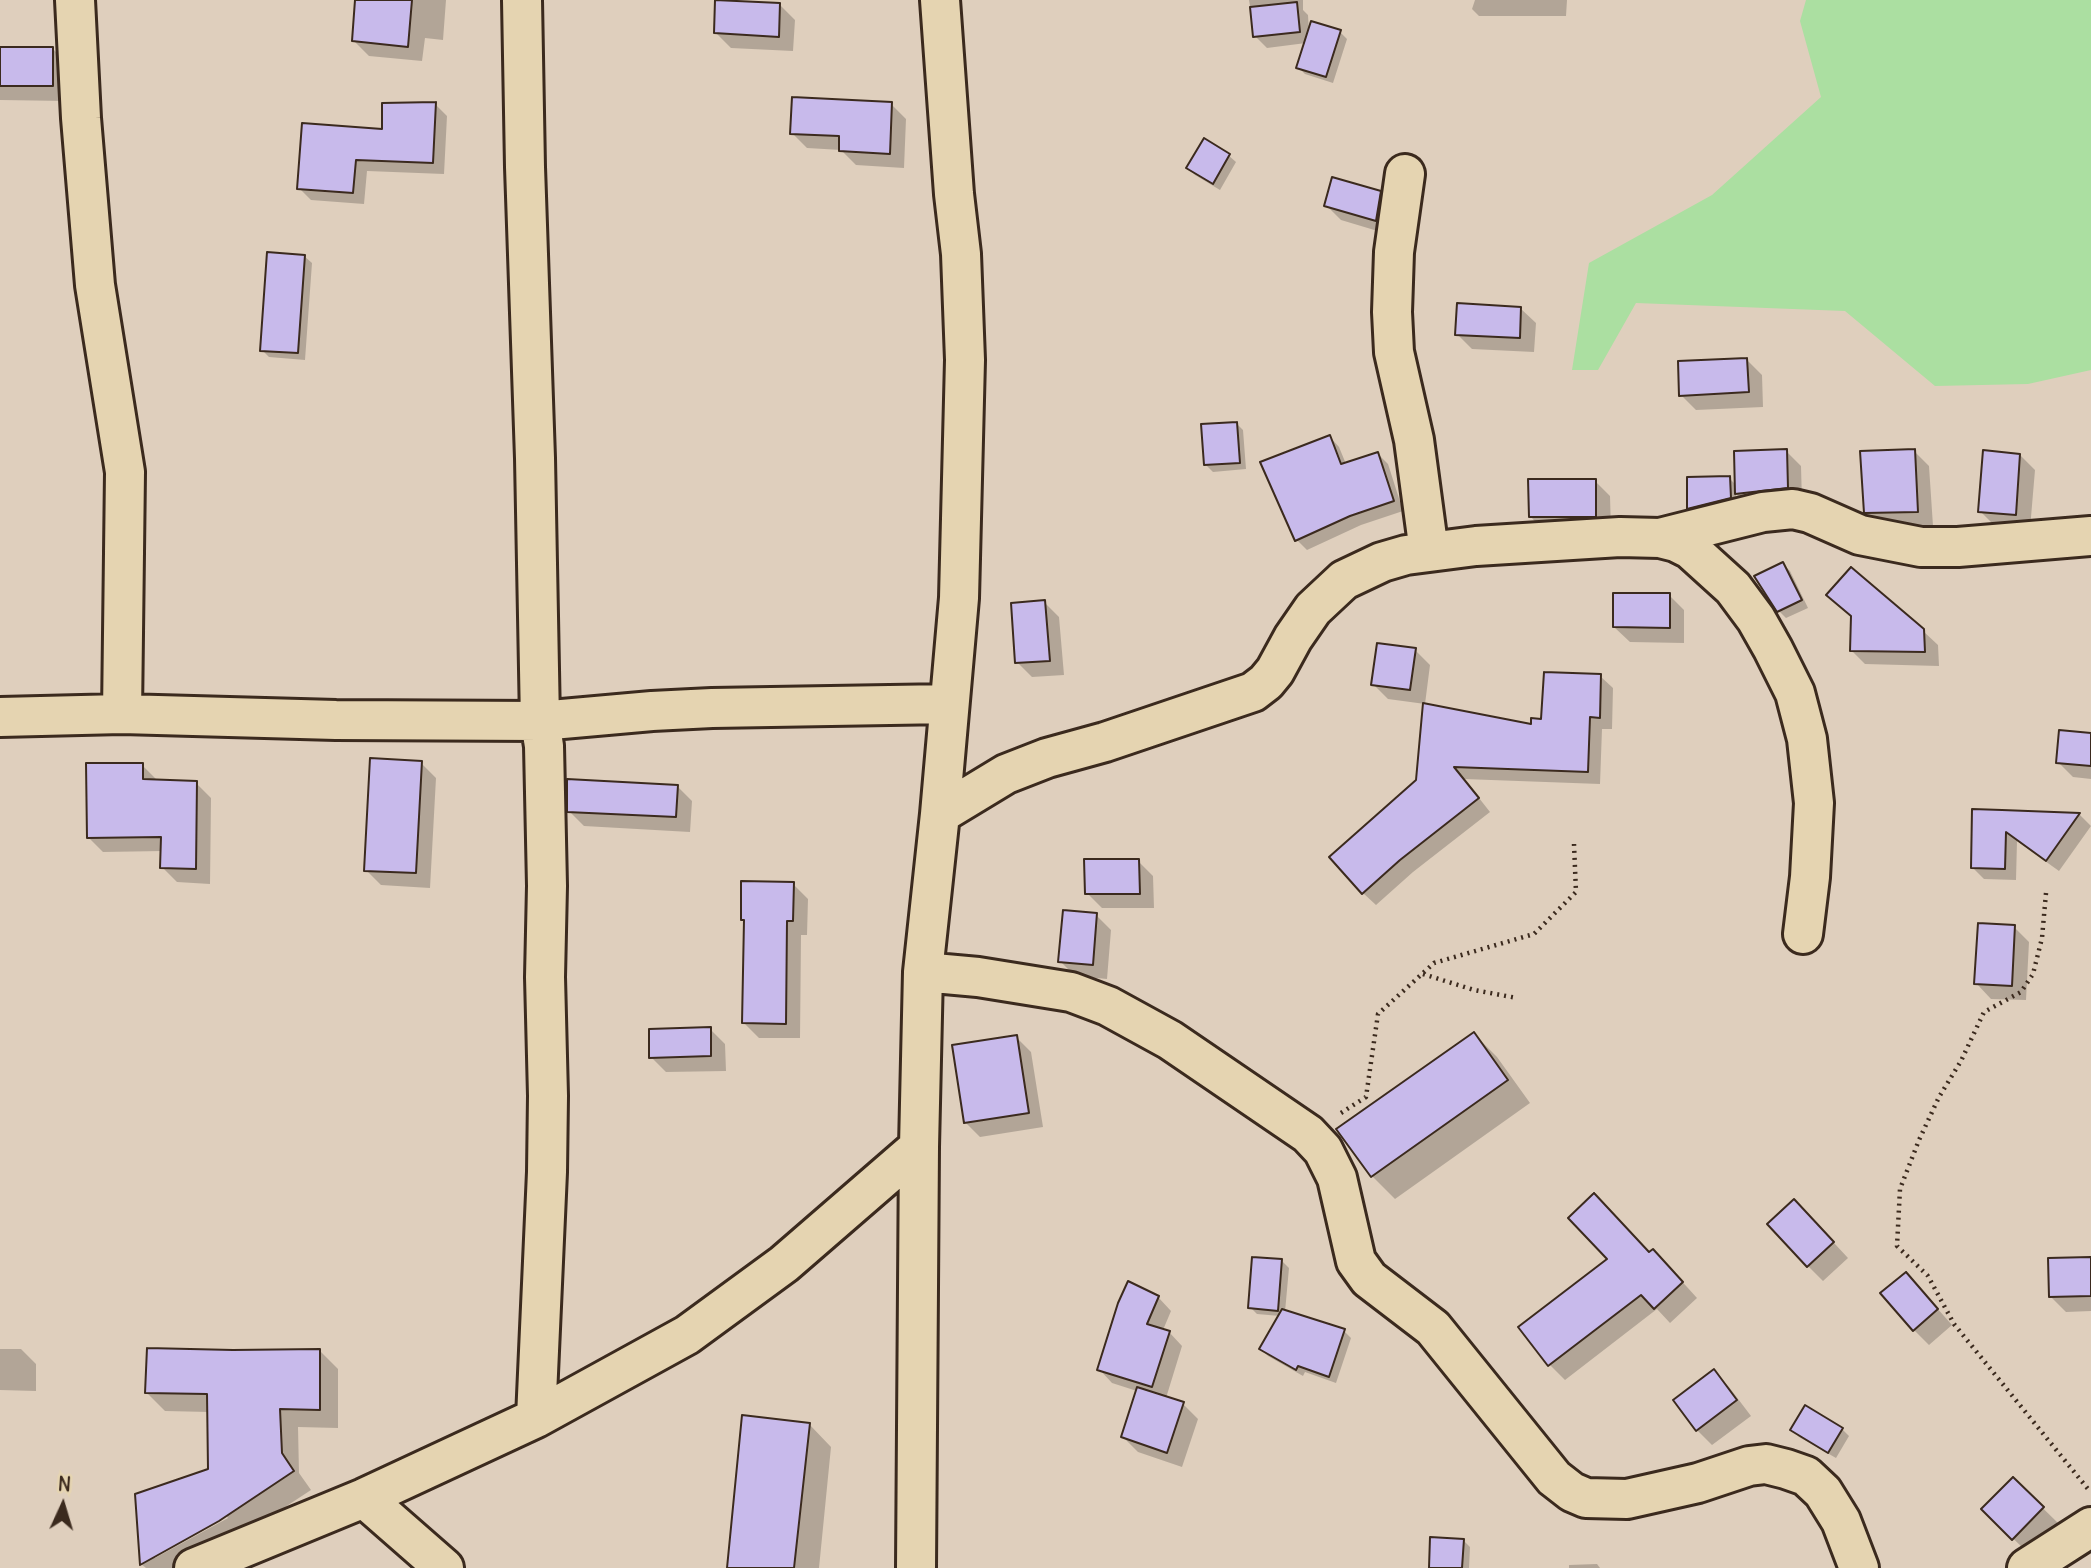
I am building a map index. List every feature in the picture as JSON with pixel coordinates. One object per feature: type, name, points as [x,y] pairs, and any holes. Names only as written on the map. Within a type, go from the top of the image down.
[{"type":"street","points":[[75,0],[81,118],[96,285],[125,472],[122,714]]},
{"type":"street","points":[[522,0],[540,721],[545,767],[548,1096],[545,1233],[536,1418]]},
{"type":"street","points":[[916,1568],[923,972],[959,598],[965,360],[961,254],[940,0]]},
{"type":"street","points":[[1405,174],[1394,252],[1394,352],[1414,440],[1429,552]]},
{"type":"street","points":[[1660,538],[1763,512],[1793,509],[1810,513],[1860,535],[1921,547],[1958,547],[2091,536]]},
{"type":"street","points":[[940,814],[1006,774],[1047,758],[1105,742],[1252,692],[1276,671],[1293,638],[1313,609],[1345,580],[1382,562],[1476,546],[1620,537],[1660,538],[1690,549],[1732,588],[1756,619],[1795,693],[1807,739],[1814,803],[1810,877],[1803,934]]},
{"type":"street","points":[[0,717],[122,714],[540,721],[712,708],[949,704]]},
{"type":"street","points":[[923,972],[978,977],[1071,992],[1108,1006],[1170,1040],[1308,1134],[1323,1150],[1337,1178],[1356,1261],[1369,1279],[1433,1328],[1554,1478],[1572,1492],[1586,1498],[1627,1499],[1698,1483],[1749,1466],[1766,1464],[1786,1469],[1806,1476],[1823,1492],[1841,1521],[1860,1568]]},
{"type":"street","points":[[194,1568],[365,1498],[536,1418],[687,1335],[784,1264],[919,1147]]},
{"type":"street","points":[[365,1498],[444,1568]]},
{"type":"street","points":[[2027,1568],[2091,1527]]},
{"type":"path","points":[[1308,1134],[1366,1097],[1378,1014],[1434,963],[1534,934],[1576,892],[1574,844]]},
{"type":"path","points":[[2046,893],[2042,938],[2033,974],[2021,992],[1984,1012],[1919,1140],[1900,1189],[1897,1246],[1928,1276],[1955,1324],[2091,1492]]},
{"type":"path","points":[[1422,974],[1474,990],[1517,998]]},
{"type":"green space","points":[[1806,0],[2091,0],[2091,370],[2028,384],[1935,386],[1845,311],[1636,303],[1598,370],[1572,370],[1589,263],[1712,195],[1821,97],[1800,21]]},
{"type":"building","points":[[355,0],[412,0],[408,47],[352,41]]},
{"type":"building","points":[[715,0],[780,3],[779,37],[714,33]]},
{"type":"building","points":[[1297,2],[1300,32],[1253,37],[1250,7]]},
{"type":"building","points":[[1311,21],[1341,30],[1326,77],[1296,68]]},
{"type":"building","points":[[0,47],[53,47],[53,86],[0,86]]},
{"type":"building","points":[[792,97],[892,102],[890,154],[839,151],[839,136],[790,134]]},
{"type":"building","points":[[436,102],[433,163],[356,160],[353,193],[297,189],[302,123],[382,129],[382,103]]},
{"type":"building","points":[[1204,138],[1230,154],[1213,184],[1186,168]]},
{"type":"building","points":[[1332,177],[1381,191],[1376,221],[1324,206]]},
{"type":"building","points":[[267,252],[305,255],[298,353],[260,351]]},
{"type":"building","points":[[1457,303],[1521,307],[1520,338],[1455,335]]},
{"type":"building","points":[[1747,358],[1749,392],[1679,396],[1678,361]]},
{"type":"building","points":[[1237,422],[1240,463],[1204,465],[1201,424]]},
{"type":"building","points":[[1330,435],[1341,464],[1378,452],[1394,501],[1350,516],[1295,541],[1260,462]]},
{"type":"building","points":[[1787,449],[1788,488],[1735,494],[1734,451]]},
{"type":"building","points":[[1915,449],[1918,512],[1864,513],[1860,451]]},
{"type":"building","points":[[1983,450],[2020,454],[2016,515],[1978,512]]},
{"type":"building","points":[[1730,476],[1731,498],[1687,509],[1687,477]]},
{"type":"building","points":[[1528,479],[1596,479],[1596,517],[1529,517]]},
{"type":"building","points":[[1783,562],[1802,600],[1777,612],[1754,576]]},
{"type":"building","points":[[1851,567],[1924,629],[1925,652],[1850,651],[1851,616],[1826,595]]},
{"type":"building","points":[[1613,593],[1670,593],[1670,628],[1613,627]]},
{"type":"building","points":[[1045,600],[1050,661],[1015,663],[1011,603]]},
{"type":"building","points":[[1377,643],[1416,648],[1410,690],[1371,685]]},
{"type":"building","points":[[1544,672],[1601,674],[1600,718],[1590,717],[1588,772],[1454,767],[1479,798],[1400,860],[1362,894],[1329,857],[1416,780],[1423,703],[1531,724],[1531,718],[1541,719]]},
{"type":"building","points":[[2059,730],[2091,733],[2091,766],[2056,763]]},
{"type":"building","points":[[370,758],[422,761],[416,873],[364,871]]},
{"type":"building","points":[[86,763],[143,763],[143,779],[197,781],[196,869],[160,868],[161,837],[87,838]]},
{"type":"building","points":[[567,779],[678,785],[676,817],[567,812]]},
{"type":"building","points":[[1972,809],[2080,813],[2046,861],[2006,832],[2005,869],[1971,868]]},
{"type":"building","points":[[1084,859],[1139,859],[1140,894],[1085,894]]},
{"type":"building","points":[[741,881],[794,882],[793,921],[787,921],[786,1024],[742,1023],[744,920],[741,920]]},
{"type":"building","points":[[1063,910],[1097,913],[1093,965],[1058,962]]},
{"type":"building","points":[[1978,923],[2015,925],[2012,986],[1974,984]]},
{"type":"building","points":[[711,1027],[711,1056],[649,1058],[649,1029]]},
{"type":"building","points":[[1474,1032],[1508,1080],[1371,1177],[1336,1129]]},
{"type":"building","points":[[1017,1035],[1029,1113],[964,1123],[952,1045]]},
{"type":"building","points":[[1594,1193],[1649,1252],[1653,1249],[1683,1282],[1654,1309],[1641,1295],[1548,1366],[1518,1327],[1607,1259],[1568,1218]]},
{"type":"building","points":[[1794,1199],[1834,1242],[1807,1267],[1767,1224]]},
{"type":"building","points":[[1252,1257],[1282,1259],[1278,1311],[1248,1308]]},
{"type":"building","points":[[2091,1257],[2091,1296],[2049,1297],[2048,1258]]},
{"type":"building","points":[[1906,1272],[1938,1309],[1913,1331],[1880,1293]]},
{"type":"building","points":[[1128,1281],[1159,1296],[1147,1324],[1170,1331],[1152,1387],[1097,1370],[1118,1303]]},
{"type":"building","points":[[1282,1309],[1345,1329],[1329,1377],[1298,1366],[1296,1370],[1259,1349]]},
{"type":"building","points":[[147,1348],[320,1349],[320,1410],[280,1409],[282,1453],[294,1471],[219,1521],[140,1565],[135,1494],[208,1469],[207,1394],[145,1393]]},
{"type":"building","points":[[1714,1369],[1737,1400],[1696,1431],[1673,1400]]},
{"type":"building","points":[[1137,1387],[1184,1402],[1167,1453],[1121,1437]]},
{"type":"building","points":[[1805,1405],[1843,1428],[1828,1453],[1790,1430]]},
{"type":"building","points":[[742,1415],[810,1423],[794,1568],[727,1568]]},
{"type":"building","points":[[2013,1477],[2044,1507],[2012,1540],[1981,1509]]},
{"type":"building","points":[[1430,1537],[1464,1539],[1462,1568],[1429,1568]]}]
